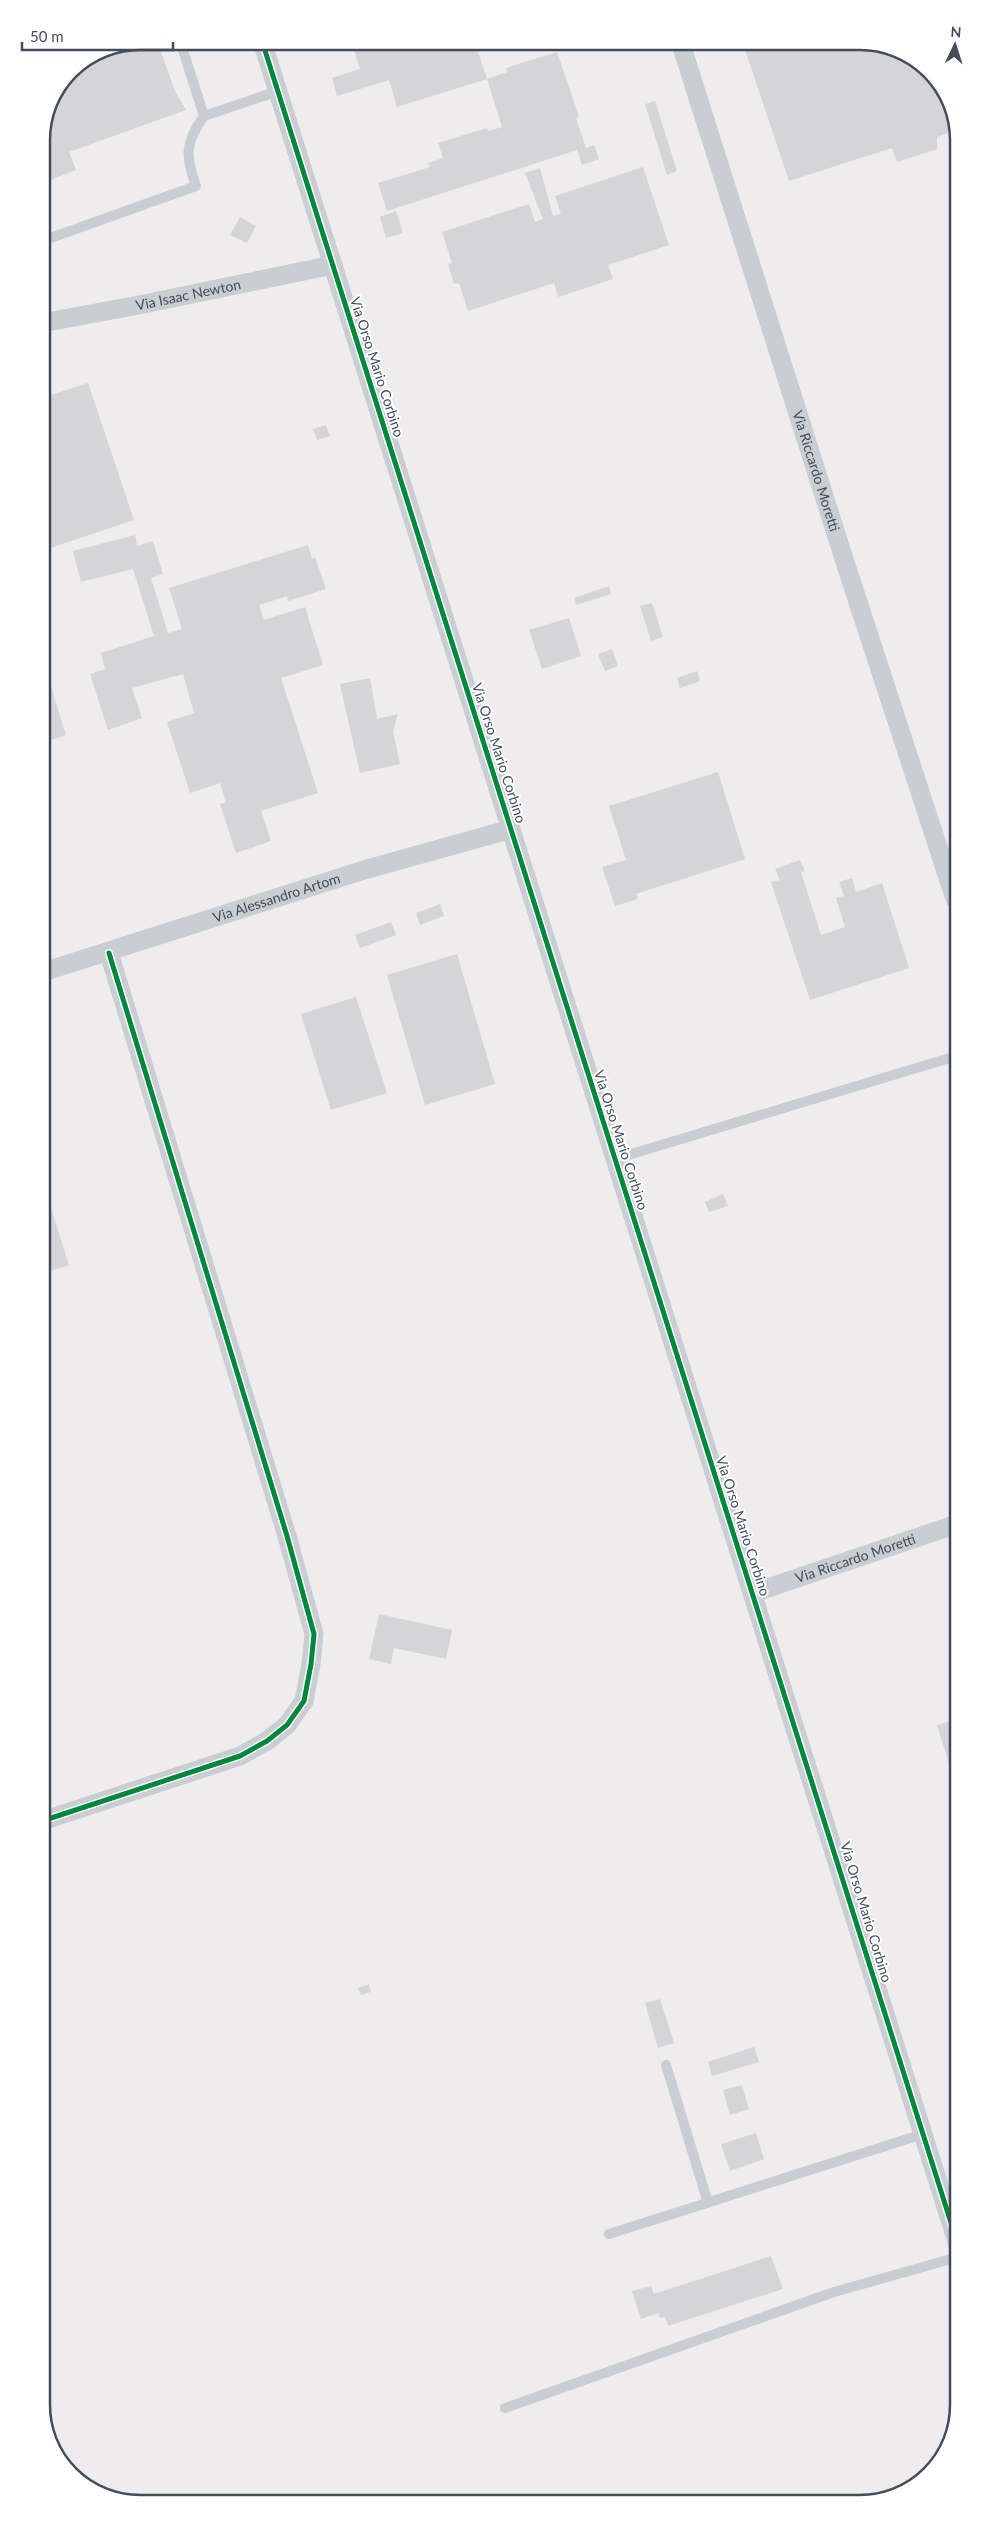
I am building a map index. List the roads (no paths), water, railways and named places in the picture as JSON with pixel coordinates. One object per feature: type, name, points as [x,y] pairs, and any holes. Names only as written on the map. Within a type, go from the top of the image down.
[{"type":"street","name":"Via Orso Mario Corbino","points":[[265,50],[950,2220]]},
{"type":"street","name":"Via Riccardo Moretti","points":[[683,50],[844,559],[950,884]]},
{"type":"street","name":"Via Isaac Newton","points":[[50,322],[333,265]]},
{"type":"street","name":"Via Alessandro Artom","points":[[50,970],[109,953],[364,870],[511,829]]},
{"type":"street","points":[[50,1818],[240,1756],[267,1741],[287,1725],[304,1701],[314,1634],[284,1526],[109,953]]},
{"type":"street","name":"Via Riccardo Moretti","points":[[753,1592],[950,1526]]},
{"type":"lane","points":[[183,50],[204,116]]},
{"type":"lane","points":[[50,238],[196,186],[187,162],[191,133],[204,116],[278,90]]},
{"type":"lane","points":[[615,1159],[950,1058]]},
{"type":"lane","points":[[666,2065],[708,2203]]},
{"type":"lane","points":[[609,2234],[923,2134]]},
{"type":"lane","points":[[505,2408],[834,2292],[950,2259]]}]
